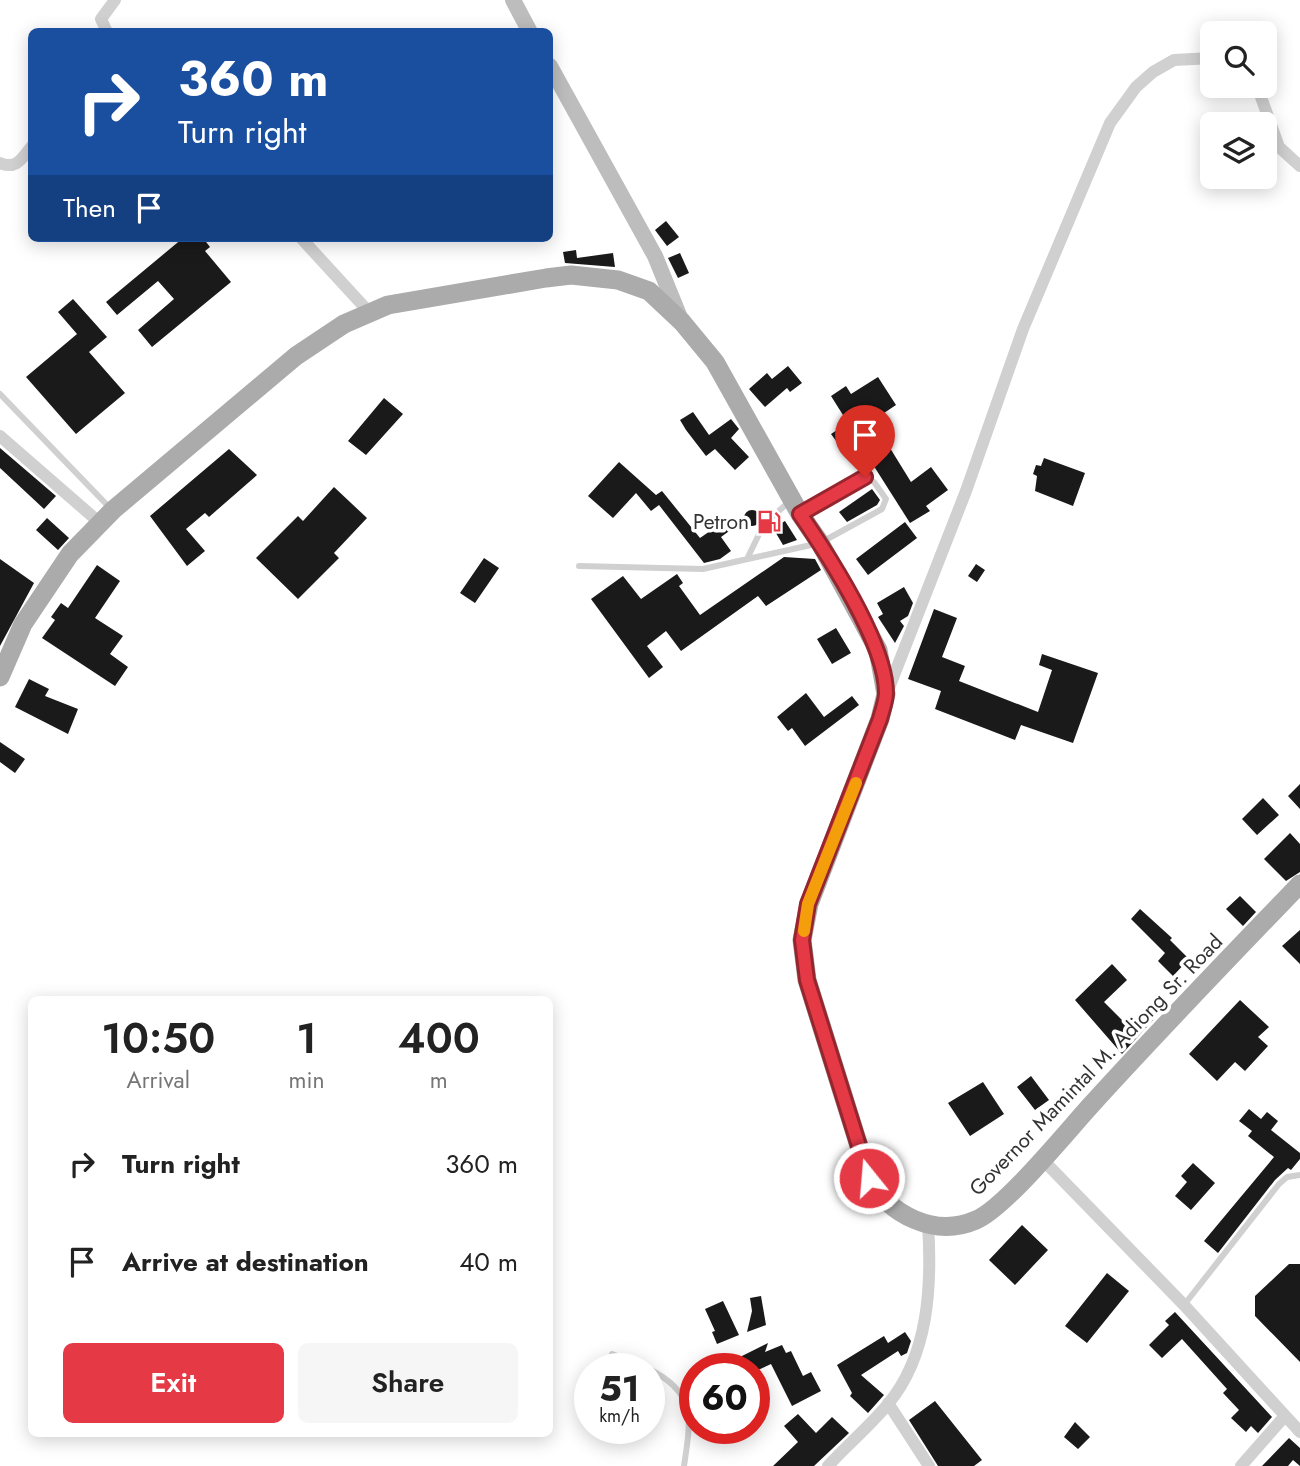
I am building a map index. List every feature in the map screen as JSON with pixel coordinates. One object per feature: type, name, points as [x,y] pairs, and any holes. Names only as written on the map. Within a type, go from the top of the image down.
[{"type":"main road","name":"Governor Mamintal M. Adiong Sr. Road","points":[[0,677],[23,624],[42,591],[70,554],[106,517],[296,356],[344,324],[388,305],[571,275],[618,280],[649,291],[682,322],[715,362],[796,507],[820,543],[878,650],[886,694],[868,751],[808,904],[802,940],[807,980],[869,1178],[880,1198],[898,1213],[928,1224],[964,1225],[980,1219],[1042,1159],[1300,884]]},
{"type":"street","points":[[105,28],[101,19],[115,0]]},
{"type":"street","points":[[513,0],[528,28]]},
{"type":"street","points":[[886,694],[966,491],[1023,329],[1110,123],[1136,88],[1153,72],[1174,60],[1200,59]]},
{"type":"street","points":[[553,71],[655,256],[682,322]]},
{"type":"street","points":[[1261,98],[1279,147],[1300,166]]},
{"type":"street","points":[[0,163],[8,166],[16,164],[28,150]]},
{"type":"street","points":[[305,242],[368,312]]},
{"type":"street","points":[[0,436],[106,517]]},
{"type":"street","points":[[1042,1159],[1184,1304],[1300,1432]]},
{"type":"street","points":[[828,1466],[888,1404],[918,1354],[927,1295],[928,1224]]},
{"type":"street","points":[[888,1404],[929,1466]]},
{"type":"street","points":[[1241,1466],[1284,1417]]},
{"type":"lane","points":[[0,394],[106,517]]},
{"type":"lane","points":[[579,566],[703,569],[820,543],[882,509],[885,496],[871,478],[859,478],[764,524],[747,559]]},
{"type":"lane","points":[[1184,1304],[1279,1184],[1287,1177],[1300,1175]]},
{"type":"lane","points":[[665,1378],[682,1392],[688,1410],[689,1430],[684,1466]]},
{"type":"building","points":[[666,221],[679,237],[667,246],[655,230]]},
{"type":"building","points":[[178,242],[206,242],[210,247],[205,251],[231,282],[152,347],[138,330],[174,299],[158,281],[117,315],[106,302]]},
{"type":"building","points":[[576,250],[577,258],[613,253],[615,267],[565,263],[563,252]]},
{"type":"building","points":[[680,253],[689,273],[678,278],[668,258]]},
{"type":"building","points":[[73,299],[107,337],[89,352],[125,393],[76,434],[26,377],[77,334],[58,312]]},
{"type":"building","points":[[788,366],[802,383],[790,392],[787,388],[765,407],[749,389],[767,373],[772,379]]},
{"type":"building","points":[[878,377],[896,405],[869,423],[871,427],[850,440],[866,461],[856,468],[831,434],[848,423],[831,396],[846,386],[851,394]]},
{"type":"building","points":[[384,398],[403,414],[366,455],[348,441]]},
{"type":"building","points":[[693,412],[709,435],[731,419],[739,429],[731,438],[749,457],[735,470],[715,449],[706,456],[680,420]]},
{"type":"building","points":[[0,448],[56,496],[44,509],[0,468]]},
{"type":"building","points":[[890,448],[911,482],[931,467],[948,490],[926,506],[930,511],[910,523],[870,460]]},
{"type":"building","points":[[229,449],[257,475],[209,517],[205,513],[186,529],[205,551],[187,566],[150,516]]},
{"type":"building","points":[[1044,458],[1085,473],[1073,506],[1035,491],[1037,476],[1033,474],[1036,465],[1041,466]]},
{"type":"building","points":[[619,462],[656,495],[662,491],[700,538],[726,520],[732,529],[721,537],[731,551],[720,559],[704,563],[659,505],[651,511],[636,493],[613,518],[588,496]]},
{"type":"building","points":[[334,487],[367,518],[334,553],[339,558],[298,599],[256,558],[298,516],[303,521]]},
{"type":"building","points":[[872,489],[880,500],[877,505],[847,522],[839,512]]},
{"type":"building","points":[[752,510],[758,512],[758,524],[752,526],[746,524],[744,518],[746,512]]},
{"type":"building","points":[[47,518],[69,538],[58,550],[36,530]]},
{"type":"building","points":[[785,521],[797,540],[783,545],[773,528]]},
{"type":"building","points":[[905,522],[917,538],[868,575],[856,559]]},
{"type":"building","points":[[784,557],[815,559],[821,570],[766,606],[758,596],[681,651],[666,631],[647,646],[663,667],[649,678],[591,599],[623,576],[641,599],[677,574],[683,583],[679,586],[700,615]]},
{"type":"building","points":[[484,558],[499,568],[475,603],[460,593]]},
{"type":"building","points":[[0,559],[34,583],[0,646]]},
{"type":"building","points":[[976,564],[985,570],[977,582],[968,576]]},
{"type":"building","points":[[97,565],[120,581],[95,618],[123,636],[110,654],[128,667],[115,686],[42,638],[55,620],[51,617],[61,603],[68,608]]},
{"type":"building","points":[[904,587],[913,603],[908,616],[900,621],[904,626],[895,643],[878,617],[883,614],[877,603]]},
{"type":"building","points":[[934,609],[957,618],[942,657],[965,666],[959,681],[1038,712],[1052,670],[1039,665],[1042,654],[1098,673],[1073,743],[1021,725],[1015,740],[935,709],[941,691],[908,679]]},
{"type":"building","points":[[836,628],[851,653],[832,664],[817,639]]},
{"type":"building","points":[[29,679],[49,689],[45,696],[78,709],[68,734],[15,707]]},
{"type":"building","points":[[806,693],[824,717],[852,696],[859,705],[805,746],[792,728],[788,731],[777,717]]},
{"type":"building","points":[[0,742],[25,759],[15,773],[0,762]]},
{"type":"building","points":[[1300,784],[1300,809],[1288,796]]},
{"type":"building","points":[[1263,798],[1279,815],[1257,835],[1242,819]]},
{"type":"building","points":[[1290,833],[1300,844],[1300,872],[1286,881],[1264,859]]},
{"type":"building","points":[[1240,896],[1256,912],[1243,926],[1226,909]]},
{"type":"building","points":[[1140,909],[1172,938],[1170,940],[1189,959],[1173,976],[1158,961],[1165,953],[1131,919]]},
{"type":"building","points":[[1300,930],[1300,964],[1282,946]]},
{"type":"building","points":[[1112,964],[1127,980],[1104,1002],[1129,1027],[1146,1010],[1155,1018],[1122,1054],[1075,1000]]},
{"type":"building","points":[[1240,1000],[1269,1027],[1258,1037],[1268,1046],[1245,1071],[1235,1062],[1217,1081],[1189,1054]]},
{"type":"building","points":[[1031,1076],[1049,1100],[1035,1110],[1017,1087]]},
{"type":"building","points":[[983,1082],[1004,1114],[970,1136],[948,1103]]},
{"type":"building","points":[[1249,1109],[1261,1119],[1267,1112],[1278,1121],[1271,1130],[1300,1153],[1300,1159],[1291,1170],[1288,1168],[1275,1180],[1218,1253],[1204,1241],[1274,1157],[1248,1136],[1252,1131],[1239,1121]]},
{"type":"building","points":[[1193,1163],[1215,1183],[1191,1210],[1175,1196],[1187,1182],[1181,1176]]},
{"type":"building","points":[[1022,1225],[1048,1250],[1015,1285],[989,1260]]},
{"type":"building","points":[[1289,1264],[1300,1264],[1300,1362],[1255,1316],[1255,1296]]},
{"type":"building","points":[[1107,1273],[1129,1291],[1087,1343],[1065,1326]]},
{"type":"building","points":[[761,1296],[766,1325],[747,1332],[752,1311],[750,1298]]},
{"type":"building","points":[[723,1301],[739,1335],[717,1344],[712,1332],[715,1331],[705,1309]]},
{"type":"building","points":[[1175,1312],[1272,1417],[1258,1433],[1251,1426],[1246,1432],[1231,1418],[1239,1410],[1223,1393],[1227,1389],[1182,1339],[1162,1358],[1149,1345],[1169,1325],[1165,1321]]},
{"type":"building","points":[[905,1332],[911,1341],[907,1353],[901,1356],[898,1351],[861,1375],[884,1395],[868,1413],[850,1396],[852,1393],[837,1365],[884,1336],[888,1343]]},
{"type":"building","points":[[768,1343],[765,1352],[782,1345],[786,1353],[791,1351],[803,1376],[811,1372],[821,1391],[792,1406],[770,1364],[770,1353],[748,1353]]},
{"type":"building","points":[[935,1401],[982,1460],[974,1466],[938,1466],[909,1420]]},
{"type":"building","points":[[798,1414],[816,1433],[832,1417],[849,1433],[814,1466],[773,1466],[798,1442],[784,1426]]},
{"type":"building","points":[[1075,1422],[1090,1437],[1078,1449],[1064,1437]]},
{"type":"building","points":[[1289,1438],[1300,1448],[1300,1466],[1293,1460],[1288,1466],[1262,1466]]},
{"type":"slow traffic","points":[[804,931],[808,904],[856,783]]},
{"type":"place","name":"Petron","points":[[769,522]]},
{"type":"route","points":[[865,477],[800,514],[820,543],[878,650],[886,694],[880,719],[824,869],[808,904],[802,940],[807,980],[869,1178]]}]
